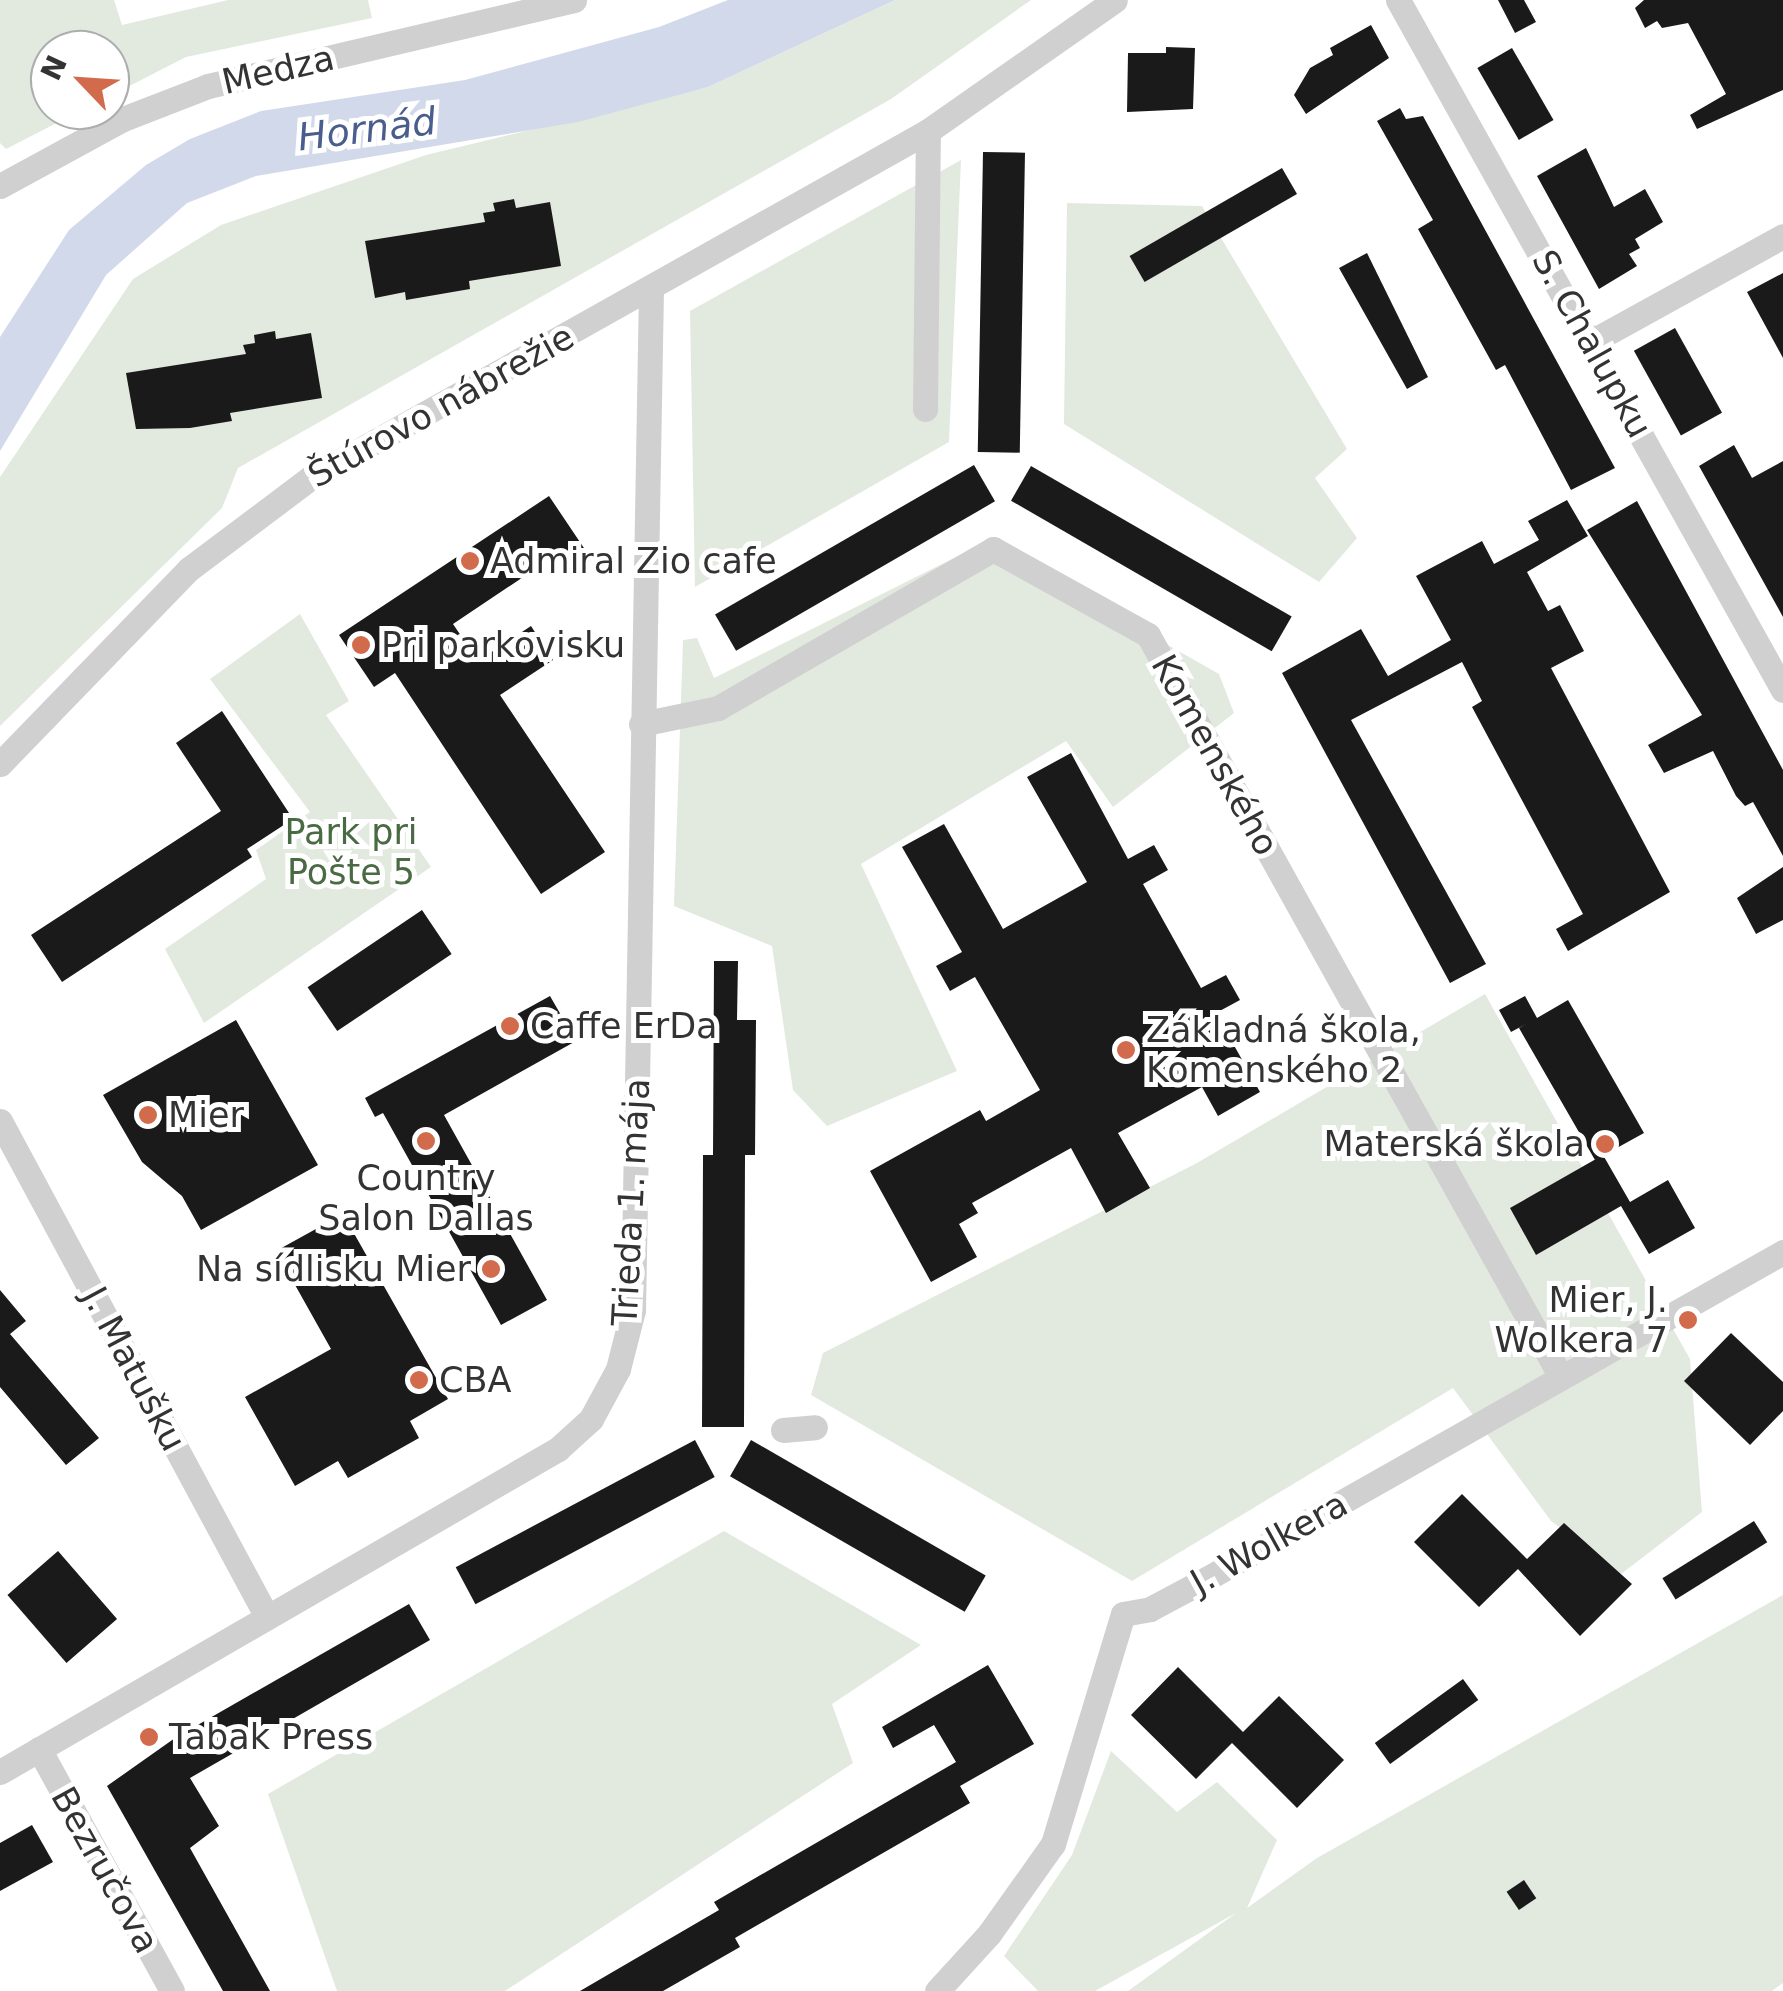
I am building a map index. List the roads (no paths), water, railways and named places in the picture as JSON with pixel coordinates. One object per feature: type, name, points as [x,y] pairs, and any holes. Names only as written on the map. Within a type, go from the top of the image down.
[{"type":"street","name":"Medza","points":[[0,186],[124,118],[208,86],[574,0]]},
{"type":"street","name":"Štúrovo nábrežie","points":[[2,759],[189,569],[310,478],[928,131],[1115,0]]},
{"type":"street","name":"S. Chalupku","points":[[1398,0],[1783,690]]},
{"type":"street","points":[[925,409],[928,131]]},
{"type":"street","points":[[1591,342],[1783,236]]},
{"type":"street","name":"Trieda 1. mája","points":[[0,1772],[558,1449],[591,1419],[618,1370],[633,1310],[650,288]]},
{"type":"street","name":"Komenského","points":[[641,724],[718,708],[993,550],[1148,635],[1561,1377]]},
{"type":"street","name":"J. Matušku","points":[[0,1122],[267,1617]]},
{"type":"street","name":"J. Wolkera","points":[[937,1991],[989,1934],[1052,1844],[1123,1614],[1150,1609],[1208,1578],[1781,1256]]},
{"type":"street","points":[[782,1430],[815,1427]]},
{"type":"street","name":"Bezručova","points":[[39,1749],[172,1991]]},
{"type":"water","name":"Hornád","points":[[728,0],[895,0],[708,87],[578,122],[256,176],[187,203],[106,275],[0,451],[0,337],[69,230],[146,165],[190,139],[261,111],[465,80],[659,27]]},
{"type":"place","name":"Admiral Zio cafe","points":[[470,561]]},
{"type":"place","name":"Pri parkovisku","points":[[361,645]]},
{"type":"place","name":"Caffe ErDa","points":[[510,1026]]},
{"type":"place","name":"Základná škola, Komenského 2","points":[[1126,1050]]},
{"type":"place","name":"Mier","points":[[148,1115]]},
{"type":"place","name":"Country Salon Dallas","points":[[426,1141]]},
{"type":"place","name":"Materská škola","points":[[1605,1144]]},
{"type":"place","name":"Na sídlisku Mier","points":[[491,1269]]},
{"type":"place","name":"Mier, J. Wolkera 7","points":[[1688,1320]]},
{"type":"place","name":"CBA","points":[[419,1380]]},
{"type":"place","name":"Tabak Press","points":[[149,1737]]},
{"type":"park label","name":"Park pri Pošte 5","points":[[351,852]]}]
